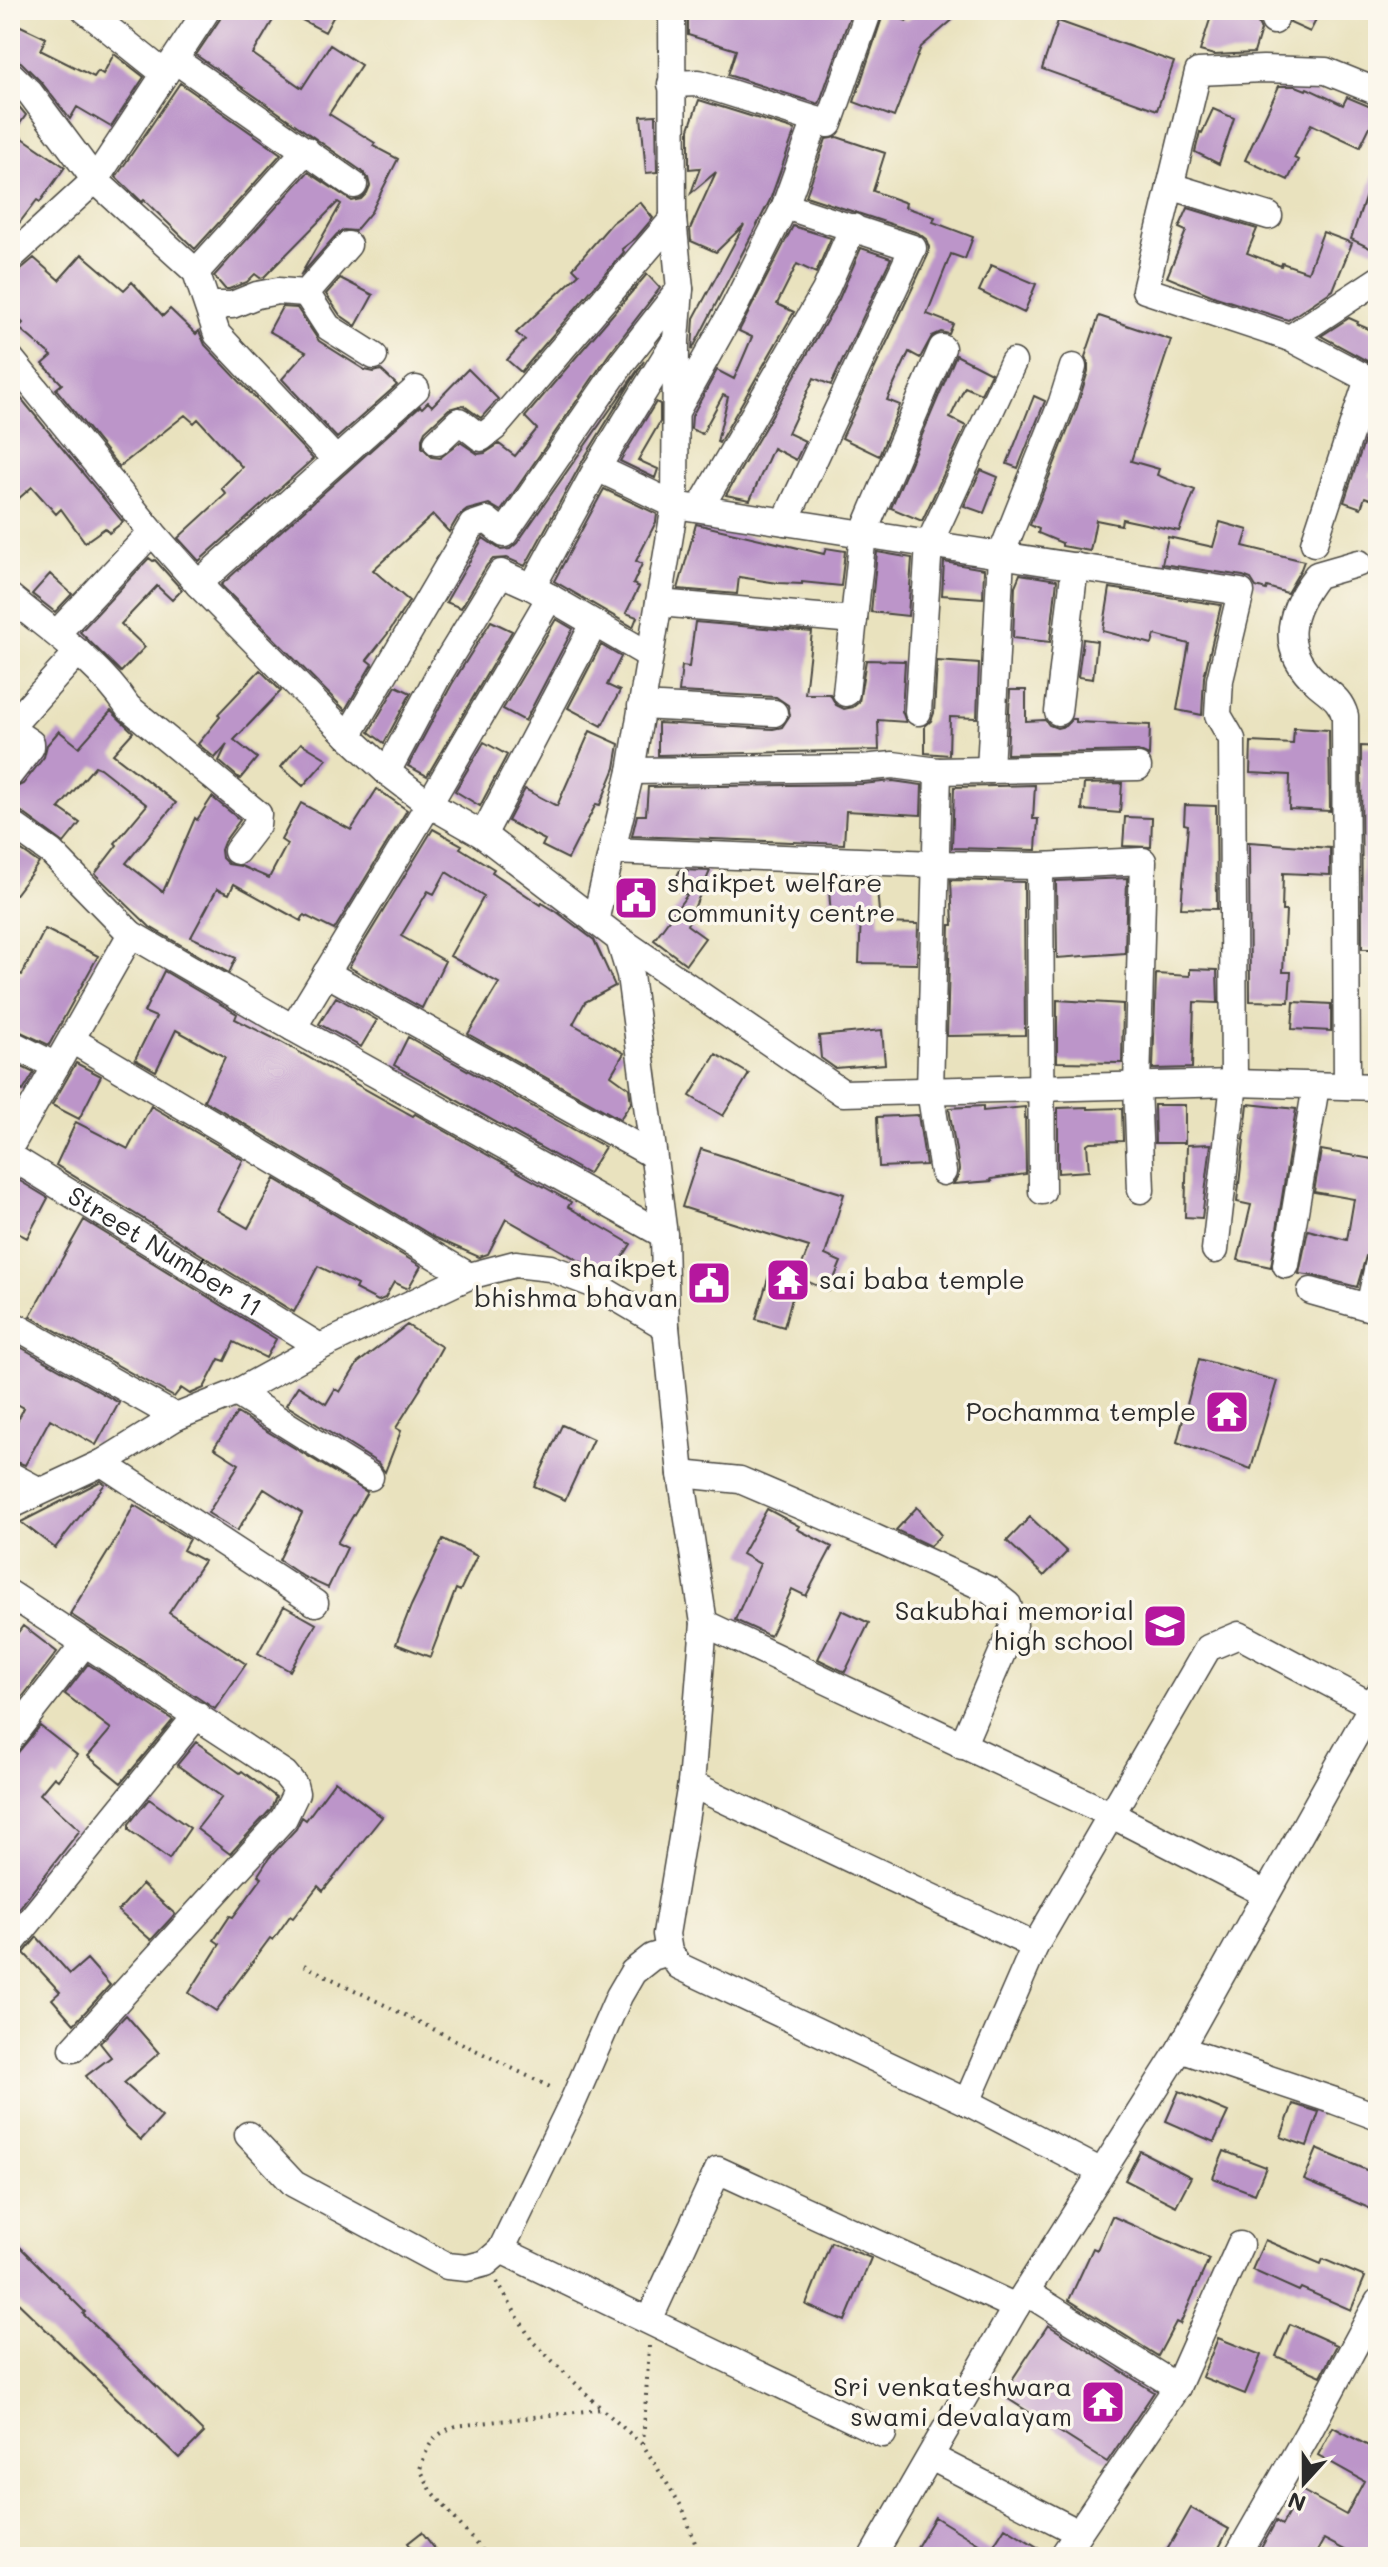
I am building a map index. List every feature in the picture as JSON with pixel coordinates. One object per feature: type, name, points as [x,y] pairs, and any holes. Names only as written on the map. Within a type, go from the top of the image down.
[{"type":"street","points":[[85,10],[170,67],[306,150],[354,185]]},
{"type":"street","points":[[10,258],[95,180],[207,10]]},
{"type":"street","points":[[672,10],[673,219],[680,289],[675,413],[687,507]]},
{"type":"street","points":[[671,84],[699,83],[829,124],[869,10]]},
{"type":"street","points":[[1314,543],[1368,379],[1290,338],[1145,290],[1198,72],[1263,69],[1326,71],[1378,92]]},
{"type":"street","points":[[10,74],[30,93],[95,180],[196,272],[217,334],[336,460]]},
{"type":"street","points":[[675,413],[735,306],[785,206],[816,120]]},
{"type":"street","points":[[196,272],[306,150]]},
{"type":"street","points":[[1170,186],[1269,216]]},
{"type":"street","points":[[785,206],[913,248],[785,522]]},
{"type":"street","points":[[437,442],[459,421],[481,438],[495,427],[673,219]]},
{"type":"street","points":[[595,921],[631,771],[659,603],[687,507],[825,291],[853,227]]},
{"type":"street","points":[[306,293],[348,245]]},
{"type":"street","points":[[1290,338],[1378,280]]},
{"type":"street","points":[[348,736],[472,525],[487,520],[504,534],[622,363],[680,289]]},
{"type":"street","points":[[209,305],[232,305],[278,291],[306,293]]},
{"type":"street","points":[[306,293],[328,327],[374,356]]},
{"type":"street","points":[[293,1028],[429,804],[541,592],[597,468],[676,340]]},
{"type":"street","points":[[846,693],[863,534],[942,348]]},
{"type":"street","points":[[10,358],[198,584],[387,772],[429,804],[483,835],[619,939],[843,1093],[1234,1083],[1378,1087]]},
{"type":"street","points":[[918,712],[929,544],[1013,362]]},
{"type":"street","points":[[990,770],[1001,555],[1073,367]]},
{"type":"street","points":[[198,584],[416,389]]},
{"type":"street","points":[[597,468],[687,507],[1241,592],[1220,680],[1218,715],[1232,739],[1234,1083],[1215,1250]]},
{"type":"street","points":[[57,633],[152,532]]},
{"type":"street","points":[[1347,1086],[1345,716],[1341,702],[1318,684],[1296,656],[1290,629],[1297,606],[1317,575],[1359,563]]},
{"type":"street","points":[[1058,712],[1075,566]]},
{"type":"street","points":[[387,772],[438,676],[501,573],[541,592],[649,655]]},
{"type":"street","points":[[10,597],[57,633],[114,685],[128,707],[258,814],[257,825],[237,851]]},
{"type":"street","points":[[659,603],[854,620]]},
{"type":"street","points":[[483,835],[594,624]]},
{"type":"street","points":[[10,774],[31,747],[31,743],[16,733],[13,728],[15,722],[78,652]]},
{"type":"street","points":[[641,706],[774,713]]},
{"type":"street","points":[[631,771],[893,765],[938,771],[1138,767]]},
{"type":"street","points":[[938,771],[930,1091],[943,1172]]},
{"type":"street","points":[[10,823],[51,852],[131,934],[664,1235]]},
{"type":"street","points":[[612,851],[1040,866],[1143,861],[1137,1086],[1141,1190]]},
{"type":"street","points":[[1040,866],[1042,1191]]},
{"type":"street","points":[[10,1147],[131,934]]},
{"type":"street","points":[[619,939],[630,975],[664,1235],[666,1327],[681,1474],[704,1623],[691,1784],[666,1934],[669,1952],[679,1966],[967,2102],[1100,2171]]},
{"type":"street","points":[[326,973],[653,1155]]},
{"type":"street","points":[[72,1040],[469,1276]]},
{"type":"street","points":[[10,1043],[56,1066]]},
{"type":"street","points":[[1286,1265],[1316,1086]]},
{"type":"street","name":"Street Number 11","points":[[10,1156],[320,1347]]},
{"type":"street","points":[[10,1506],[102,1463],[176,1417],[236,1393],[320,1347],[469,1276],[515,1264],[550,1268],[595,1285],[666,1327]]},
{"type":"street","points":[[1311,1291],[1374,1308],[1378,1266]]},
{"type":"street","points":[[10,1323],[176,1417]]},
{"type":"street","points":[[236,1393],[370,1477]]},
{"type":"street","points":[[102,1463],[315,1603]]},
{"type":"street","points":[[681,1474],[740,1480],[989,1590],[1008,1605],[1014,1625],[962,1746]]},
{"type":"street","points":[[10,1475],[40,1491]]},
{"type":"street","points":[[10,1594],[285,1774],[296,1793],[284,1818],[73,2049]]},
{"type":"street","points":[[704,1623],[1112,1815],[1266,1894]]},
{"type":"street","points":[[872,2557],[1021,2300],[1180,2049],[1376,1703],[1239,1635],[1208,1648],[1035,1946],[967,2102]]},
{"type":"street","points":[[10,1739],[84,1644]]},
{"type":"street","points":[[10,1945],[197,1715]]},
{"type":"street","points":[[691,1784],[1035,1946]]},
{"type":"street","points":[[248,2135],[294,2184],[447,2266],[467,2268],[493,2256],[574,2099],[619,1996],[633,1972],[652,1957],[669,1952]]},
{"type":"street","points":[[1180,2049],[1378,2117]]},
{"type":"street","points":[[649,2320],[718,2170],[1021,2300],[1177,2387]]},
{"type":"street","points":[[1062,2557],[1177,2387],[1240,2245]]},
{"type":"street","points":[[493,2256],[649,2320],[883,2434]]},
{"type":"street","points":[[1237,2557],[1378,2302]]},
{"type":"street","points":[[931,2457],[1077,2532]]},
{"type":"path","points":[[304,1965],[574,2099]]},
{"type":"path","points":[[493,2256],[532,2341],[643,2445],[683,2509],[700,2557]]},
{"type":"path","points":[[643,2445],[649,2374],[649,2320]]},
{"type":"path","points":[[487,2557],[431,2490],[420,2469],[426,2450],[438,2432],[456,2426],[602,2409]]},
{"type":"building","points":[[223,10],[279,10],[253,54],[302,88],[330,45],[361,65],[329,114],[375,143],[373,146],[398,159],[371,212],[355,231],[344,230],[337,234],[300,276],[341,204],[338,202],[264,277],[255,274],[247,282],[229,289],[225,289],[214,276],[308,172],[352,201],[361,199],[370,186],[363,172],[196,55]]},
{"type":"building","points":[[283,10],[337,10],[325,32]]},
{"type":"building","points":[[688,10],[852,10],[819,104],[728,75],[736,50],[688,35]]},
{"type":"building","points":[[920,10],[964,10],[921,47],[894,117],[854,102],[884,12],[907,21]]},
{"type":"building","points":[[1213,10],[1261,10],[1258,23],[1261,30],[1254,53],[1214,55],[1200,51]]},
{"type":"building","points":[[1294,10],[1321,10],[1310,32],[1290,23]]},
{"type":"building","points":[[10,21],[46,38],[40,50],[94,77],[98,71],[103,74],[114,54],[144,77],[111,127],[77,107],[70,119],[41,82],[21,62],[10,58]]},
{"type":"building","points":[[1058,21],[1174,62],[1157,110],[1042,69]]},
{"type":"building","points":[[180,83],[281,154],[195,249],[116,177]]},
{"type":"building","points":[[1279,86],[1307,88],[1343,105],[1347,97],[1378,110],[1360,147],[1311,124],[1294,158],[1298,160],[1288,180],[1245,160]]},
{"type":"building","points":[[10,96],[26,115],[14,132],[65,167],[40,202],[37,200],[10,235]]},
{"type":"building","points":[[699,100],[795,130],[770,200],[692,350],[694,318],[744,225],[716,252],[691,241],[690,229],[716,172],[691,193],[700,168],[689,169],[689,129]]},
{"type":"building","points":[[1213,109],[1234,118],[1219,164],[1195,152],[1200,132]]},
{"type":"building","points":[[656,115],[657,172],[646,173],[641,116]]},
{"type":"building","points":[[837,137],[885,153],[873,191],[935,217],[933,222],[973,237],[965,259],[951,254],[927,314],[953,324],[949,334],[941,332],[932,336],[920,358],[909,352],[887,400],[900,405],[879,456],[842,438],[928,255],[929,247],[926,239],[918,233],[806,196],[826,139]]},
{"type":"building","points":[[1375,169],[1378,170],[1378,252],[1351,239]]},
{"type":"building","points":[[640,202],[653,218],[622,249],[624,252],[521,372],[507,360],[525,340],[516,333],[579,274],[573,268],[612,223]]},
{"type":"building","points":[[1188,208],[1257,229],[1247,253],[1308,272],[1323,232],[1352,243],[1333,290],[1288,320],[1216,297],[1167,277],[1186,231],[1179,228]]},
{"type":"building","points":[[793,226],[831,238],[816,273],[797,264],[777,304],[794,312],[719,443],[728,397],[723,395],[702,434],[691,429],[692,416],[717,370],[734,379],[752,337],[739,331]]},
{"type":"building","points":[[861,248],[891,258],[831,385],[814,378],[788,433],[805,441],[796,460],[773,448],[750,500],[726,495],[839,299]]},
{"type":"building","points":[[82,254],[124,290],[132,282],[163,316],[170,309],[196,334],[199,331],[205,345],[313,459],[199,561],[178,538],[226,494],[221,488],[242,467],[198,419],[194,423],[185,415],[119,467],[56,389],[62,384],[43,364],[52,356],[19,328],[23,323],[10,311],[10,274],[34,258],[59,280]]},
{"type":"building","points":[[991,265],[1036,284],[1024,313],[979,291]]},
{"type":"building","points":[[647,274],[660,288],[609,354],[501,511],[489,504],[467,510],[458,517],[449,532],[433,515],[373,570],[409,601],[367,660],[372,664],[345,710],[221,585],[420,406],[422,408],[428,402],[432,406],[468,369],[498,399],[481,418],[463,405],[449,409],[425,431],[422,447],[432,457],[440,458],[460,442],[478,454],[499,444],[515,456],[537,429],[525,417]]},
{"type":"building","points":[[340,278],[373,295],[356,326],[340,315],[326,294]]},
{"type":"building","points":[[282,307],[297,308],[319,341],[365,370],[381,370],[397,385],[337,438],[282,379],[306,352],[269,331]]},
{"type":"building","points":[[1099,316],[1171,340],[1131,461],[1159,469],[1157,475],[1195,490],[1179,531],[1122,519],[1121,525],[1096,520],[1090,551],[1062,546],[1062,543],[1038,533],[1039,529],[1030,525],[1077,407],[1088,371],[1085,357]]},
{"type":"building","points":[[1349,318],[1378,333],[1378,367],[1321,336]]},
{"type":"building","points":[[956,355],[991,373],[981,394],[965,387],[950,418],[966,426],[922,521],[891,508]]},
{"type":"building","points":[[644,361],[583,460],[525,566],[507,558],[493,559],[461,608],[446,602],[483,538],[501,550],[510,549],[517,543]]},
{"type":"building","points":[[10,385],[123,522],[109,533],[105,528],[85,542],[61,509],[56,514],[32,487],[10,506]]},
{"type":"building","points":[[1034,396],[1045,401],[1018,468],[1007,464]]},
{"type":"building","points":[[1378,400],[1378,460],[1370,476],[1378,481],[1378,502],[1365,497],[1361,508],[1344,502]]},
{"type":"building","points":[[656,402],[660,404],[660,422],[638,460],[658,469],[655,478],[620,461]]},
{"type":"building","points":[[981,470],[998,477],[984,513],[964,506]]},
{"type":"building","points":[[604,489],[657,514],[636,561],[642,564],[633,584],[639,587],[626,613],[637,617],[633,627],[554,581]]},
{"type":"building","points":[[1220,522],[1248,530],[1243,546],[1304,561],[1287,593],[1256,587],[1251,579],[1243,576],[1162,564],[1168,537],[1213,547]]},
{"type":"building","points":[[696,524],[824,554],[826,548],[845,551],[841,586],[778,583],[739,577],[737,594],[678,589]]},
{"type":"building","points":[[877,552],[912,558],[908,616],[871,612]]},
{"type":"building","points":[[149,558],[155,560],[182,590],[172,600],[157,586],[121,624],[145,647],[121,672],[80,632]]},
{"type":"building","points":[[944,562],[984,569],[983,598],[942,595]]},
{"type":"building","points":[[50,574],[72,594],[55,612],[32,594]]},
{"type":"building","points":[[1020,574],[1057,580],[1050,642],[1013,638],[1015,586]]},
{"type":"building","points":[[1110,588],[1221,605],[1204,677],[1202,715],[1177,710],[1189,644],[1155,635],[1152,644],[1103,631]]},
{"type":"building","points":[[556,619],[573,629],[525,721],[503,709]]},
{"type":"building","points":[[491,621],[512,631],[427,776],[408,766],[452,684]]},
{"type":"building","points":[[695,622],[812,632],[805,694],[830,694],[836,705],[844,709],[859,702],[866,660],[905,661],[902,711],[906,722],[878,720],[879,750],[658,755],[658,723],[773,729],[782,727],[790,715],[788,705],[776,697],[679,692],[682,666],[689,667]]},
{"type":"building","points":[[1083,639],[1097,641],[1093,679],[1078,677]]},
{"type":"building","points":[[601,645],[621,657],[607,685],[620,691],[602,726],[568,708]]},
{"type":"building","points":[[937,661],[979,664],[977,718],[950,717],[949,755],[925,753],[925,726],[934,713]]},
{"type":"building","points":[[260,670],[281,691],[234,740],[257,758],[240,779],[219,761],[227,744],[215,758],[198,744],[220,717],[218,714]]},
{"type":"building","points":[[396,686],[411,693],[384,743],[369,732]]},
{"type":"building","points":[[1010,690],[1026,690],[1026,721],[1045,720],[1057,728],[1065,726],[1072,719],[1076,722],[1150,725],[1149,756],[1138,751],[1007,754]]},
{"type":"building","points":[[111,711],[133,732],[113,754],[176,803],[126,863],[163,892],[195,818],[197,820],[212,797],[240,820],[224,842],[222,858],[228,864],[269,878],[287,844],[281,840],[301,803],[351,830],[377,789],[407,810],[334,930],[304,915],[301,921],[234,884],[229,894],[217,889],[191,937],[236,958],[229,973],[150,927],[95,874],[117,845],[115,843],[147,805],[100,768],[95,766],[59,808],[80,823],[64,843],[19,810],[10,807],[10,790],[23,784],[59,731],[79,747]]},
{"type":"building","points":[[1294,728],[1329,730],[1330,811],[1289,809],[1290,775],[1250,773],[1251,742],[1293,744]]},
{"type":"building","points":[[590,731],[619,744],[615,768],[600,805],[596,804],[568,859],[542,846],[545,840],[508,821],[525,789],[557,806]]},
{"type":"building","points":[[484,742],[507,755],[480,806],[455,791]]},
{"type":"building","points":[[301,743],[327,759],[303,786],[281,767]]},
{"type":"building","points":[[1361,746],[1378,747],[1378,949],[1362,949]]},
{"type":"building","points":[[893,781],[922,785],[921,815],[846,811],[844,844],[632,836],[637,815],[646,815],[648,787]]},
{"type":"building","points":[[1122,783],[1120,813],[1082,810],[1084,784]]},
{"type":"building","points":[[1035,785],[1033,819],[1038,819],[1036,850],[952,848],[954,787]]},
{"type":"building","points":[[1185,805],[1216,806],[1217,909],[1181,908],[1188,825],[1184,824]]},
{"type":"building","points":[[1125,817],[1152,818],[1151,847],[1123,846]]},
{"type":"building","points":[[433,829],[462,845],[460,848],[494,869],[492,872],[541,905],[557,912],[594,940],[615,986],[585,1002],[573,1024],[624,1053],[611,1075],[629,1088],[631,1103],[620,1119],[468,1034],[499,983],[450,956],[484,896],[446,872],[434,894],[428,891],[401,936],[445,961],[422,1008],[349,967]]},
{"type":"building","points":[[1249,842],[1330,848],[1330,875],[1283,873],[1282,911],[1286,911],[1283,972],[1291,972],[1289,1002],[1250,1001]]},
{"type":"building","points":[[10,843],[39,863],[10,901]]},
{"type":"building","points":[[680,870],[710,871],[687,925],[705,938],[686,964],[654,940],[687,895],[671,888]]},
{"type":"building","points":[[828,876],[876,878],[880,923],[918,924],[917,964],[859,963],[861,915],[831,917]]},
{"type":"building","points":[[1127,878],[1125,953],[1057,958],[1056,881]]},
{"type":"building","points":[[951,880],[1024,882],[1025,1035],[947,1036],[950,925],[953,925]]},
{"type":"building","points":[[45,929],[98,956],[49,1045],[10,1027],[10,969],[22,975]]},
{"type":"building","points":[[1190,969],[1217,970],[1218,1003],[1194,1002],[1192,1068],[1153,1069],[1156,974],[1190,976]]},
{"type":"building","points":[[164,971],[237,1014],[235,1019],[413,1116],[415,1114],[571,1202],[568,1207],[631,1244],[611,1276],[506,1219],[488,1254],[479,1257],[436,1238],[204,1100],[225,1057],[176,1030],[156,1071],[135,1059],[156,1017],[144,1012]]},
{"type":"building","points":[[336,997],[377,1020],[361,1047],[319,1024]]},
{"type":"building","points":[[1057,1000],[1123,1004],[1122,1063],[1057,1062]]},
{"type":"building","points":[[1294,1002],[1331,1004],[1331,1031],[1292,1029]]},
{"type":"building","points":[[882,1030],[885,1064],[835,1068],[821,1058],[819,1036]]},
{"type":"building","points":[[408,1037],[605,1147],[588,1174],[394,1065]]},
{"type":"building","points":[[716,1054],[749,1074],[723,1116],[690,1096]]},
{"type":"building","points":[[10,1061],[34,1073],[23,1091],[10,1085]]},
{"type":"building","points":[[76,1063],[101,1076],[79,1119],[52,1105]]},
{"type":"building","points":[[1248,1104],[1296,1109],[1271,1267],[1238,1260],[1251,1205],[1237,1202]]},
{"type":"building","points":[[1154,1105],[1185,1105],[1185,1143],[1155,1143]]},
{"type":"building","points":[[151,1106],[243,1160],[217,1210],[248,1228],[275,1179],[421,1266],[409,1287],[394,1282],[385,1298],[378,1301],[355,1289],[357,1285],[318,1266],[294,1312],[56,1165],[76,1122],[128,1149]]},
{"type":"building","points":[[983,1106],[983,1111],[1025,1107],[1026,1174],[953,1184],[959,1169],[949,1108]]},
{"type":"building","points":[[1058,1108],[1122,1108],[1123,1141],[1090,1142],[1087,1144],[1089,1171],[1058,1173]]},
{"type":"building","points":[[918,1115],[926,1165],[879,1167],[877,1117]]},
{"type":"building","points":[[1211,1144],[1202,1218],[1185,1217],[1187,1145]]},
{"type":"building","points":[[701,1149],[844,1194],[825,1255],[841,1262],[829,1291],[797,1277],[809,1247],[682,1207]]},
{"type":"building","points":[[1321,1150],[1378,1160],[1378,1250],[1366,1256],[1357,1287],[1299,1274],[1308,1230],[1347,1240],[1354,1199],[1314,1192]]},
{"type":"building","points":[[10,1175],[48,1198],[27,1238],[10,1229]]},
{"type":"building","points":[[84,1220],[276,1339],[266,1358],[234,1342],[225,1361],[219,1359],[204,1388],[190,1394],[181,1388],[174,1397],[30,1316]]},
{"type":"building","points":[[769,1275],[796,1283],[784,1327],[756,1319]]},
{"type":"building","points":[[407,1325],[442,1347],[396,1428],[401,1431],[385,1472],[378,1463],[286,1405],[298,1386],[326,1404],[335,1389],[340,1392],[358,1363]]},
{"type":"building","points":[[15,1344],[119,1403],[96,1445],[50,1419],[25,1465],[10,1459],[10,1435],[24,1408],[10,1400],[10,1354]]},
{"type":"building","name":"Pochamma temple","points":[[1199,1359],[1277,1381],[1251,1469],[1177,1442]]},
{"type":"building","points":[[237,1413],[367,1492],[337,1543],[347,1548],[328,1588],[279,1560],[302,1513],[264,1489],[237,1531],[208,1513],[239,1464],[214,1448]]},
{"type":"building","points":[[562,1425],[593,1439],[565,1500],[534,1486]]},
{"type":"building","points":[[101,1481],[105,1484],[55,1548],[21,1522]]},
{"type":"building","points":[[134,1505],[189,1539],[183,1550],[204,1561],[169,1613],[246,1664],[215,1709],[70,1614]]},
{"type":"building","points":[[917,1507],[941,1535],[930,1546],[896,1530]]},
{"type":"building","points":[[767,1509],[832,1547],[806,1596],[792,1589],[770,1636],[735,1620],[760,1564],[742,1554]]},
{"type":"building","points":[[1030,1517],[1067,1552],[1044,1576],[1007,1541]]},
{"type":"building","points":[[443,1539],[477,1556],[460,1591],[456,1589],[430,1657],[396,1644]]},
{"type":"building","points":[[284,1606],[316,1624],[290,1671],[258,1653]]},
{"type":"building","points":[[842,1610],[869,1623],[845,1672],[818,1659]]},
{"type":"building","points":[[23,1626],[57,1652],[10,1713],[10,1643]]},
{"type":"building","points":[[88,1664],[173,1720],[121,1783],[88,1756],[111,1729],[65,1694]]},
{"type":"building","points":[[40,1726],[77,1755],[58,1780],[54,1777],[40,1794],[80,1830],[10,1920],[10,1762]]},
{"type":"building","points":[[196,1742],[276,1797],[271,1809],[230,1854],[197,1829],[222,1797],[177,1765]]},
{"type":"building","points":[[335,1781],[382,1817],[323,1891],[318,1886],[273,1940],[270,1938],[216,2011],[189,1993],[220,1944],[214,1940],[262,1878],[258,1875],[269,1858],[296,1829],[302,1817],[306,1820]]},
{"type":"building","points":[[149,1799],[190,1828],[169,1859],[129,1830],[129,1824]]},
{"type":"building","points":[[142,1884],[175,1914],[151,1940],[118,1911]]},
{"type":"building","points":[[37,1937],[70,1974],[87,1959],[110,1985],[74,2024],[52,1999],[60,1992],[24,1953]]},
{"type":"building","points":[[126,2015],[159,2053],[124,2083],[162,2117],[141,2140],[86,2076],[111,2057],[100,2043]]},
{"type":"building","points":[[1179,2091],[1228,2112],[1214,2142],[1166,2121]]},
{"type":"building","points":[[1293,2104],[1319,2112],[1307,2146],[1281,2137]]},
{"type":"building","points":[[1317,2149],[1378,2175],[1378,2212],[1304,2180]]},
{"type":"building","points":[[1140,2151],[1191,2177],[1176,2206],[1125,2180]]},
{"type":"building","points":[[1224,2151],[1266,2167],[1255,2194],[1213,2178]]},
{"type":"building","points":[[1112,2216],[1209,2259],[1180,2324],[1176,2322],[1158,2356],[1069,2300]]},
{"type":"building","points":[[10,2237],[204,2433],[179,2458],[10,2295]]},
{"type":"building","points":[[1265,2240],[1321,2264],[1323,2259],[1365,2277],[1351,2310],[1252,2270]]},
{"type":"building","points":[[831,2242],[871,2258],[845,2321],[806,2305]]},
{"type":"building","points":[[1290,2324],[1337,2345],[1321,2376],[1276,2356]]},
{"type":"building","points":[[1048,2325],[1154,2392],[1107,2462],[1002,2395]]},
{"type":"building","points":[[1218,2338],[1261,2355],[1245,2394],[1202,2377]]},
{"type":"building","points":[[1333,2427],[1378,2451],[1378,2541],[1369,2557],[1358,2557],[1324,2539],[1314,2557],[1273,2557],[1260,2550],[1276,2521],[1282,2525],[1301,2490],[1346,2515],[1364,2481],[1318,2455]]},
{"type":"building","points":[[1191,2508],[1229,2529],[1214,2557],[1163,2557]]},
{"type":"building","points":[[935,2517],[990,2551],[1005,2527],[1047,2553],[1046,2557],[911,2557]]},
{"type":"building","points":[[422,2532],[441,2557],[419,2557],[408,2543]]},
{"type":"place","name":"shaikpet welfare community centre","points":[[636,898]]},
{"type":"place","name":"sai baba temple","points":[[788,1280]]},
{"type":"place","name":"shaikpet bhishma bhavan","points":[[709,1283]]},
{"type":"place","name":"Pochamma temple","points":[[1227,1412]]},
{"type":"place","name":"Sakubhai memorial high school","points":[[1165,1626]]},
{"type":"place","name":"Sri venkateshwara swami devalayam","points":[[1103,2402]]}]
